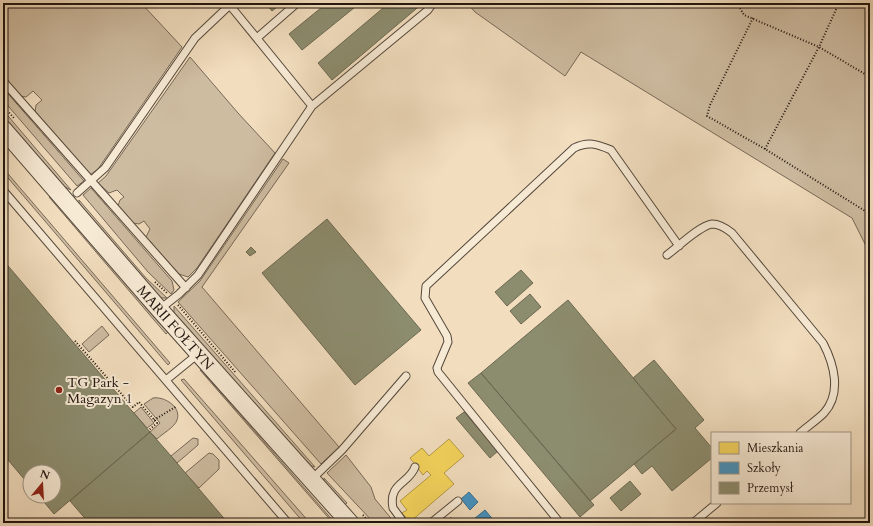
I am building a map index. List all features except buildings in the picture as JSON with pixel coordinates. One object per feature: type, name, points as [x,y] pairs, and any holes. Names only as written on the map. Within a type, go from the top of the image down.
[{"type":"street","name":"MARII FOŁTYN","points":[[10,126],[166,304],[199,353],[311,479],[356,518]]},
{"type":"lane","points":[[257,38],[297,3]]},
{"type":"lane","points":[[166,304],[186,288],[198,275],[312,106],[428,10],[433,3]]},
{"type":"lane","points":[[78,193],[105,168],[195,38],[230,4],[312,106]]},
{"type":"lane","points":[[3,81],[186,288]]},
{"type":"lane","points":[[560,523],[438,372],[437,368],[448,342],[447,336],[425,298],[426,286],[574,148],[584,143],[598,144],[612,150],[679,246]]},
{"type":"lane","points":[[3,190],[288,523]]},
{"type":"lane","points":[[667,255],[704,227],[713,224],[726,228],[732,233],[823,343],[831,358],[835,383],[833,395],[830,404],[824,413],[801,432]]},
{"type":"lane","points":[[166,380],[199,353]]},
{"type":"lane","points":[[311,479],[342,450],[406,376]]},
{"type":"lane","points":[[404,523],[392,508],[393,495],[395,488],[412,473],[415,467]]},
{"type":"lane","points":[[431,523],[458,501]]},
{"type":"lane","points":[[693,523],[716,504]]},
{"type":"path","points":[[737,3],[744,14],[819,47],[870,77]]},
{"type":"path","points":[[765,149],[819,47],[839,3]]},
{"type":"path","points":[[753,18],[710,105],[707,116],[765,149],[870,214]]},
{"type":"path","points":[[3,106],[10,126]]},
{"type":"path","points":[[155,281],[166,304],[239,376]]},
{"type":"path","points":[[75,341],[133,407],[139,402],[157,423],[148,430]]},
{"type":"path","points":[[356,518],[370,523]]},
{"type":"shaded area","points":[[3,3],[141,3],[182,47],[98,169],[90,175],[35,112],[36,105],[42,100],[33,91],[26,97],[20,96],[3,75]]},
{"type":"shaded area","points":[[467,3],[870,3],[870,254],[852,218],[581,52],[565,76],[475,12]]},
{"type":"shaded area","points":[[190,57],[275,153],[197,268],[188,277],[179,274],[146,237],[150,229],[144,221],[139,224],[133,223],[118,206],[120,200],[124,197],[117,190],[109,193],[98,183],[106,176]]},
{"type":"shaded area","points":[[3,88],[84,181],[77,186],[3,100]]},
{"type":"shaded area","points":[[3,110],[71,190],[59,184],[3,119]]},
{"type":"shaded area","points":[[283,159],[289,163],[202,287],[339,447],[321,464],[178,302],[200,281]]},
{"type":"shaded area","points":[[3,168],[170,363],[168,365],[3,172]]},
{"type":"shaded area","points":[[91,188],[172,281],[174,290],[171,294],[148,272],[83,195]]},
{"type":"shaded area","points":[[50,196],[168,332],[166,334],[49,197]]},
{"type":"shaded area","points":[[79,200],[146,278],[167,298],[159,298],[79,205]]},
{"type":"shaded area","points":[[174,306],[315,467],[311,466],[174,314]]},
{"type":"shaded area","points":[[102,326],[109,335],[89,352],[82,344]]},
{"type":"shaded area","points":[[201,370],[335,523],[333,523]]},
{"type":"shaded area","points":[[184,379],[310,523],[304,523],[181,380]]},
{"type":"shaded area","points":[[153,398],[162,399],[171,403],[175,407],[178,415],[176,423],[157,439],[150,432],[160,423],[144,404]]},
{"type":"shaded area","points":[[141,407],[154,423],[147,428],[134,413]]},
{"type":"shaded area","points":[[193,438],[198,439],[198,445],[177,463],[171,456]]},
{"type":"shaded area","points":[[209,453],[213,454],[219,460],[219,469],[199,488],[185,473]]},
{"type":"shaded area","points":[[346,455],[371,487],[375,499],[395,523],[374,523],[327,473]]},
{"type":"shaded area","points":[[324,478],[347,503],[343,506],[324,483]]},
{"type":"place","name":"TG Park - Magazyn 1","points":[[59,390]]}]
